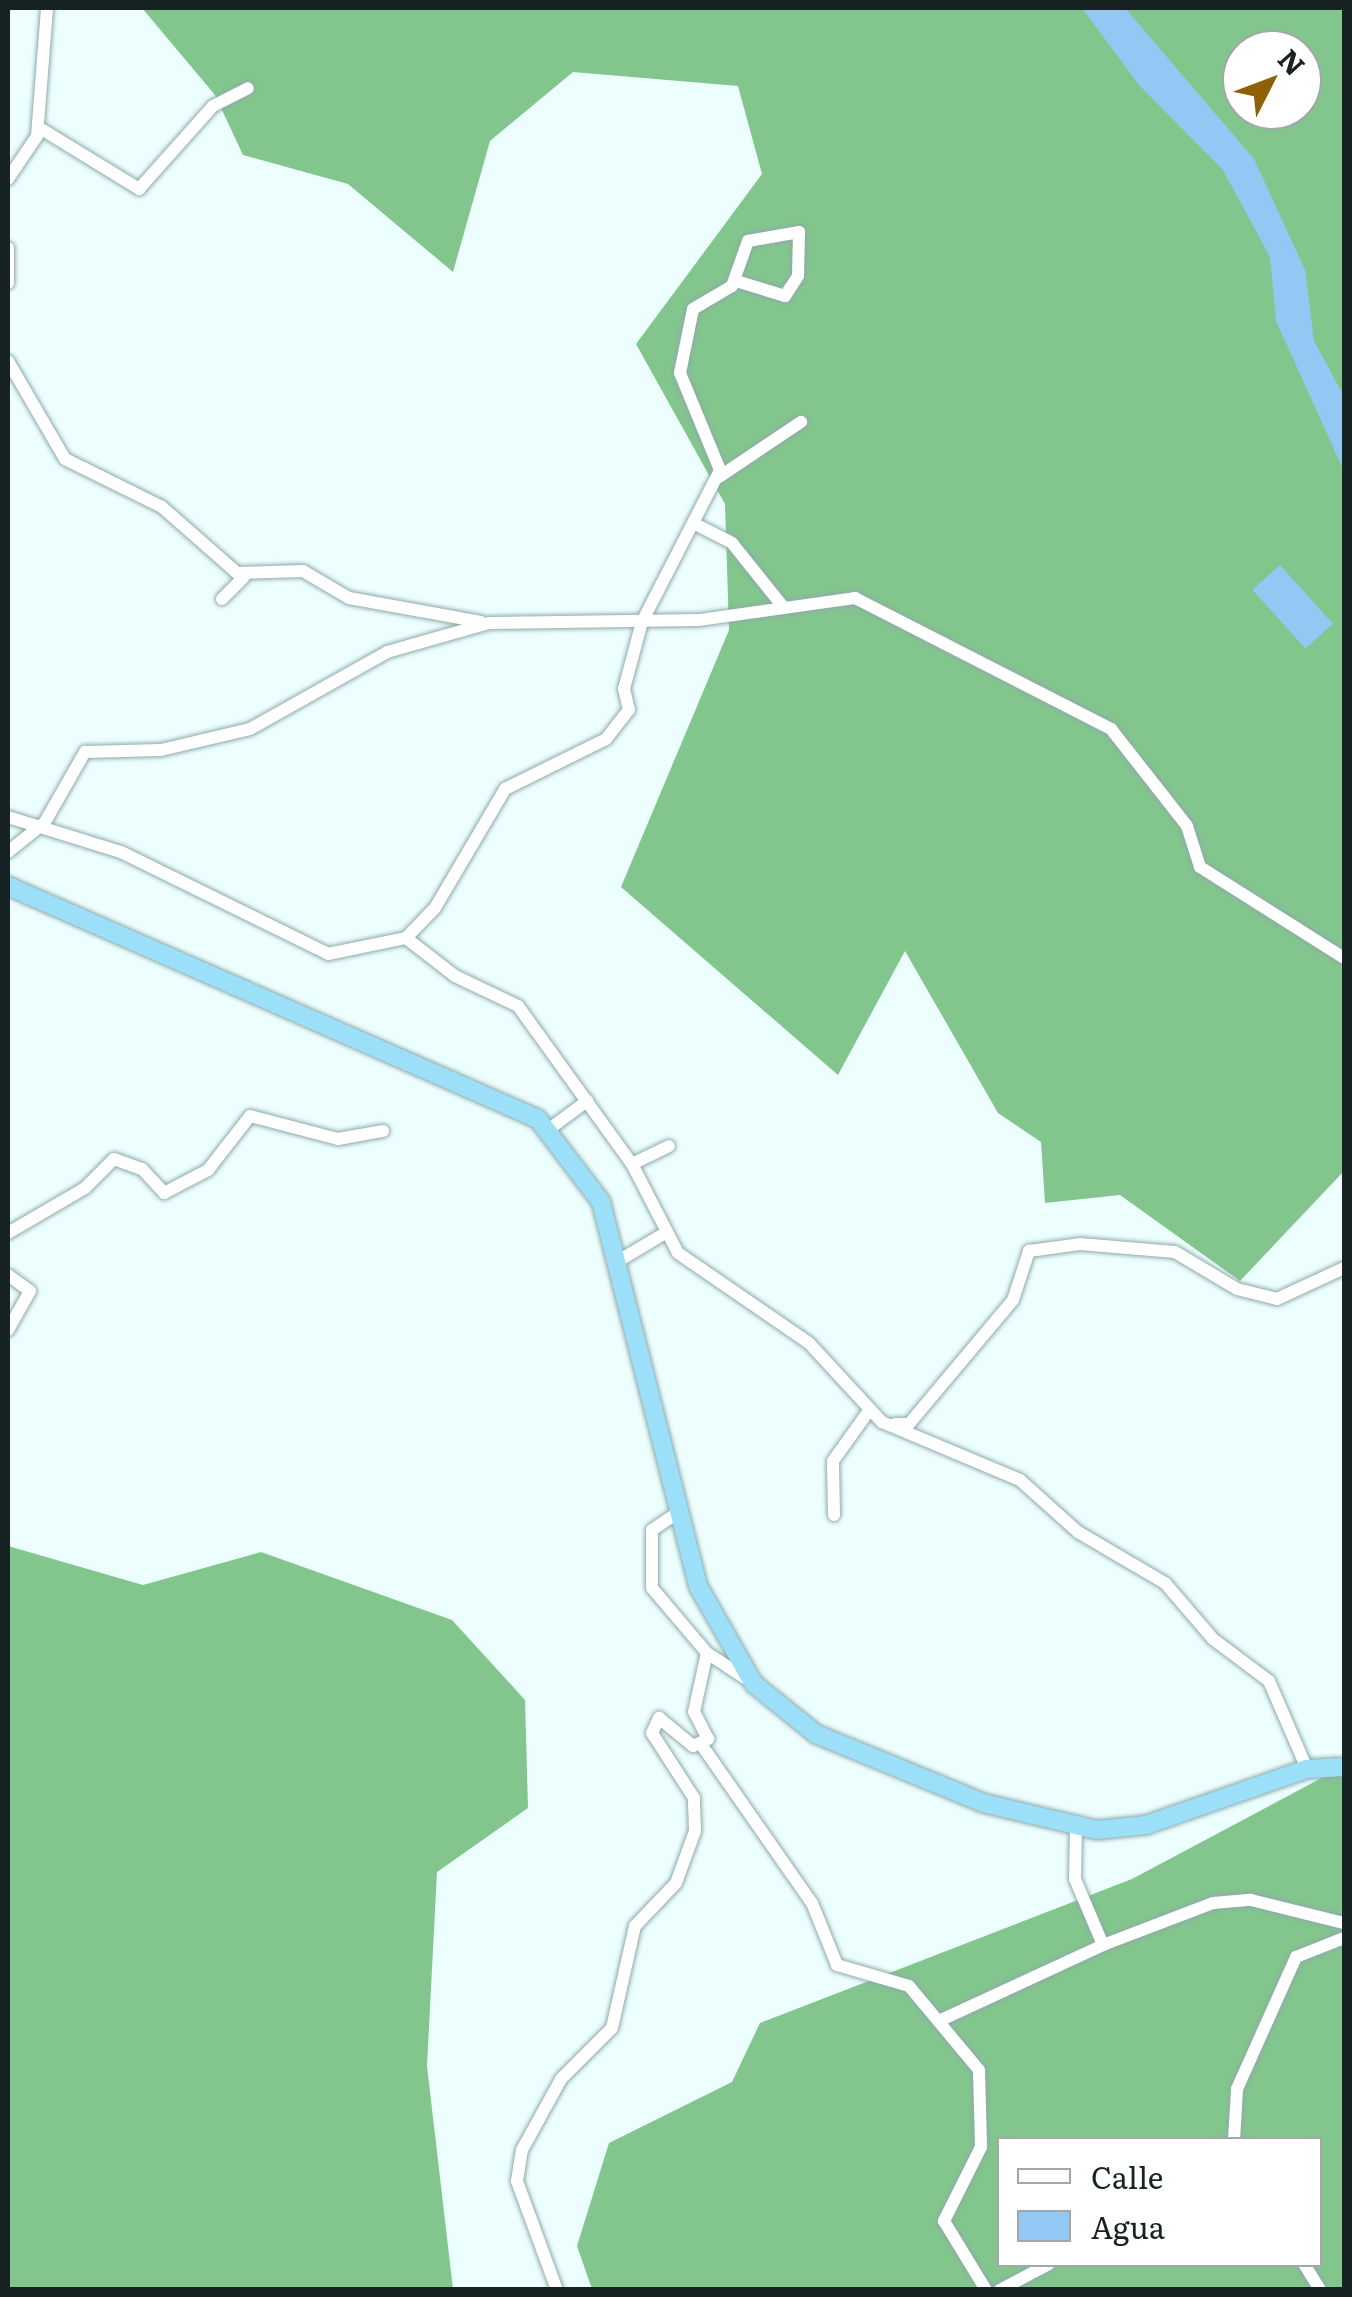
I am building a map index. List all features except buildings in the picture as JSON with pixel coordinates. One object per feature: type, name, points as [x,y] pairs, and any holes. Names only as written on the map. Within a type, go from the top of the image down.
[{"type":"highway","points":[[8,886],[490,1092],[548,1130],[601,1202],[620,1260],[677,1512],[698,1586],[754,1684],[816,1734],[872,1761],[1076,1828],[1146,1825],[1307,1769],[1344,1767]]},
{"type":"street","points":[[8,179],[38,127],[48,8]]},
{"type":"street","points":[[38,127],[139,189],[213,106],[248,88]]},
{"type":"street","points":[[8,818],[122,852],[328,954],[406,938],[435,908],[505,789],[606,739],[629,710],[624,689],[642,622],[697,525],[719,477],[716,444],[680,373],[693,309],[736,280],[748,241],[799,232],[798,276],[786,296],[736,280]]},
{"type":"street","points":[[8,248],[8,283]]},
{"type":"street","points":[[8,360],[65,459],[162,507],[244,577]]},
{"type":"street","points":[[719,477],[800,422]]},
{"type":"street","points":[[697,525],[732,543],[784,608]]},
{"type":"street","points":[[222,599],[244,577],[303,571],[349,598],[489,623],[642,622],[866,602],[1111,729],[1187,826],[1200,867],[1344,958]]},
{"type":"street","points":[[8,852],[35,829],[86,752],[161,750],[250,728],[387,652],[489,623]]},
{"type":"street","points":[[406,938],[530,1016],[632,1164],[662,1235],[809,1343],[868,1412],[882,1422],[1020,1480],[1078,1532],[1165,1583],[1213,1639],[1269,1681],[1307,1769]]},
{"type":"street","points":[[548,1130],[587,1102]]},
{"type":"street","points":[[8,1233],[85,1188],[114,1158],[142,1169],[164,1193],[208,1170],[250,1116],[338,1139],[383,1131]]},
{"type":"street","points":[[632,1164],[670,1146]]},
{"type":"street","points":[[620,1260],[662,1235]]},
{"type":"street","points":[[882,1422],[913,1420],[1013,1300],[1029,1251],[1080,1244],[1175,1252],[1237,1289],[1277,1298],[1344,1268]]},
{"type":"street","points":[[8,1275],[30,1291],[8,1330]]},
{"type":"street","points":[[834,1515],[834,1461],[868,1412]]},
{"type":"street","points":[[677,1512],[652,1530],[652,1588],[708,1653],[754,1684]]},
{"type":"street","points":[[703,1746],[695,1694],[708,1653]]},
{"type":"street","points":[[557,2290],[517,2181],[522,2150],[561,2080],[612,2028],[634,1926],[688,1862],[694,1798],[652,1724],[667,1720],[703,1746],[812,1904],[837,1965],[884,1972],[940,2020],[979,2070],[984,2095],[975,2167],[944,2221],[986,2290]]},
{"type":"street","points":[[1076,1828],[1074,1879],[1103,1945]]},
{"type":"street","points":[[940,2020],[1103,1945],[1213,1903],[1251,1900],[1344,1924]]},
{"type":"street","points":[[1234,2137],[1238,2089],[1296,1957],[1344,1938]]},
{"type":"street","points":[[1000,2290],[1043,2267]]},
{"type":"street","points":[[1306,2267],[1320,2290]]},
{"type":"green space","points":[[142,8],[1344,8],[1344,1171],[1240,1281],[1120,1195],[1045,1203],[1041,1142],[998,1113],[905,951],[838,1075],[621,887],[729,630],[725,504],[636,344],[762,174],[738,86],[573,72],[490,141],[453,272],[348,184],[243,155],[215,95]]},
{"type":"green space","points":[[8,1546],[143,1585],[261,1552],[452,1620],[525,1700],[528,1808],[437,1872],[427,2066],[453,2289],[8,2289]]},
{"type":"green space","points":[[1344,1766],[1344,2289],[592,2289],[577,2246],[609,2143],[732,2082],[760,2023],[1132,1879]]},
{"type":"water","points":[[1082,8],[1125,8],[1222,122],[1222,130],[1229,130],[1254,159],[1305,270],[1314,341],[1344,396],[1344,471],[1276,321],[1270,257],[1223,170],[1139,85]]},
{"type":"water","points":[[1280,565],[1333,624],[1305,648],[1253,590]]}]
